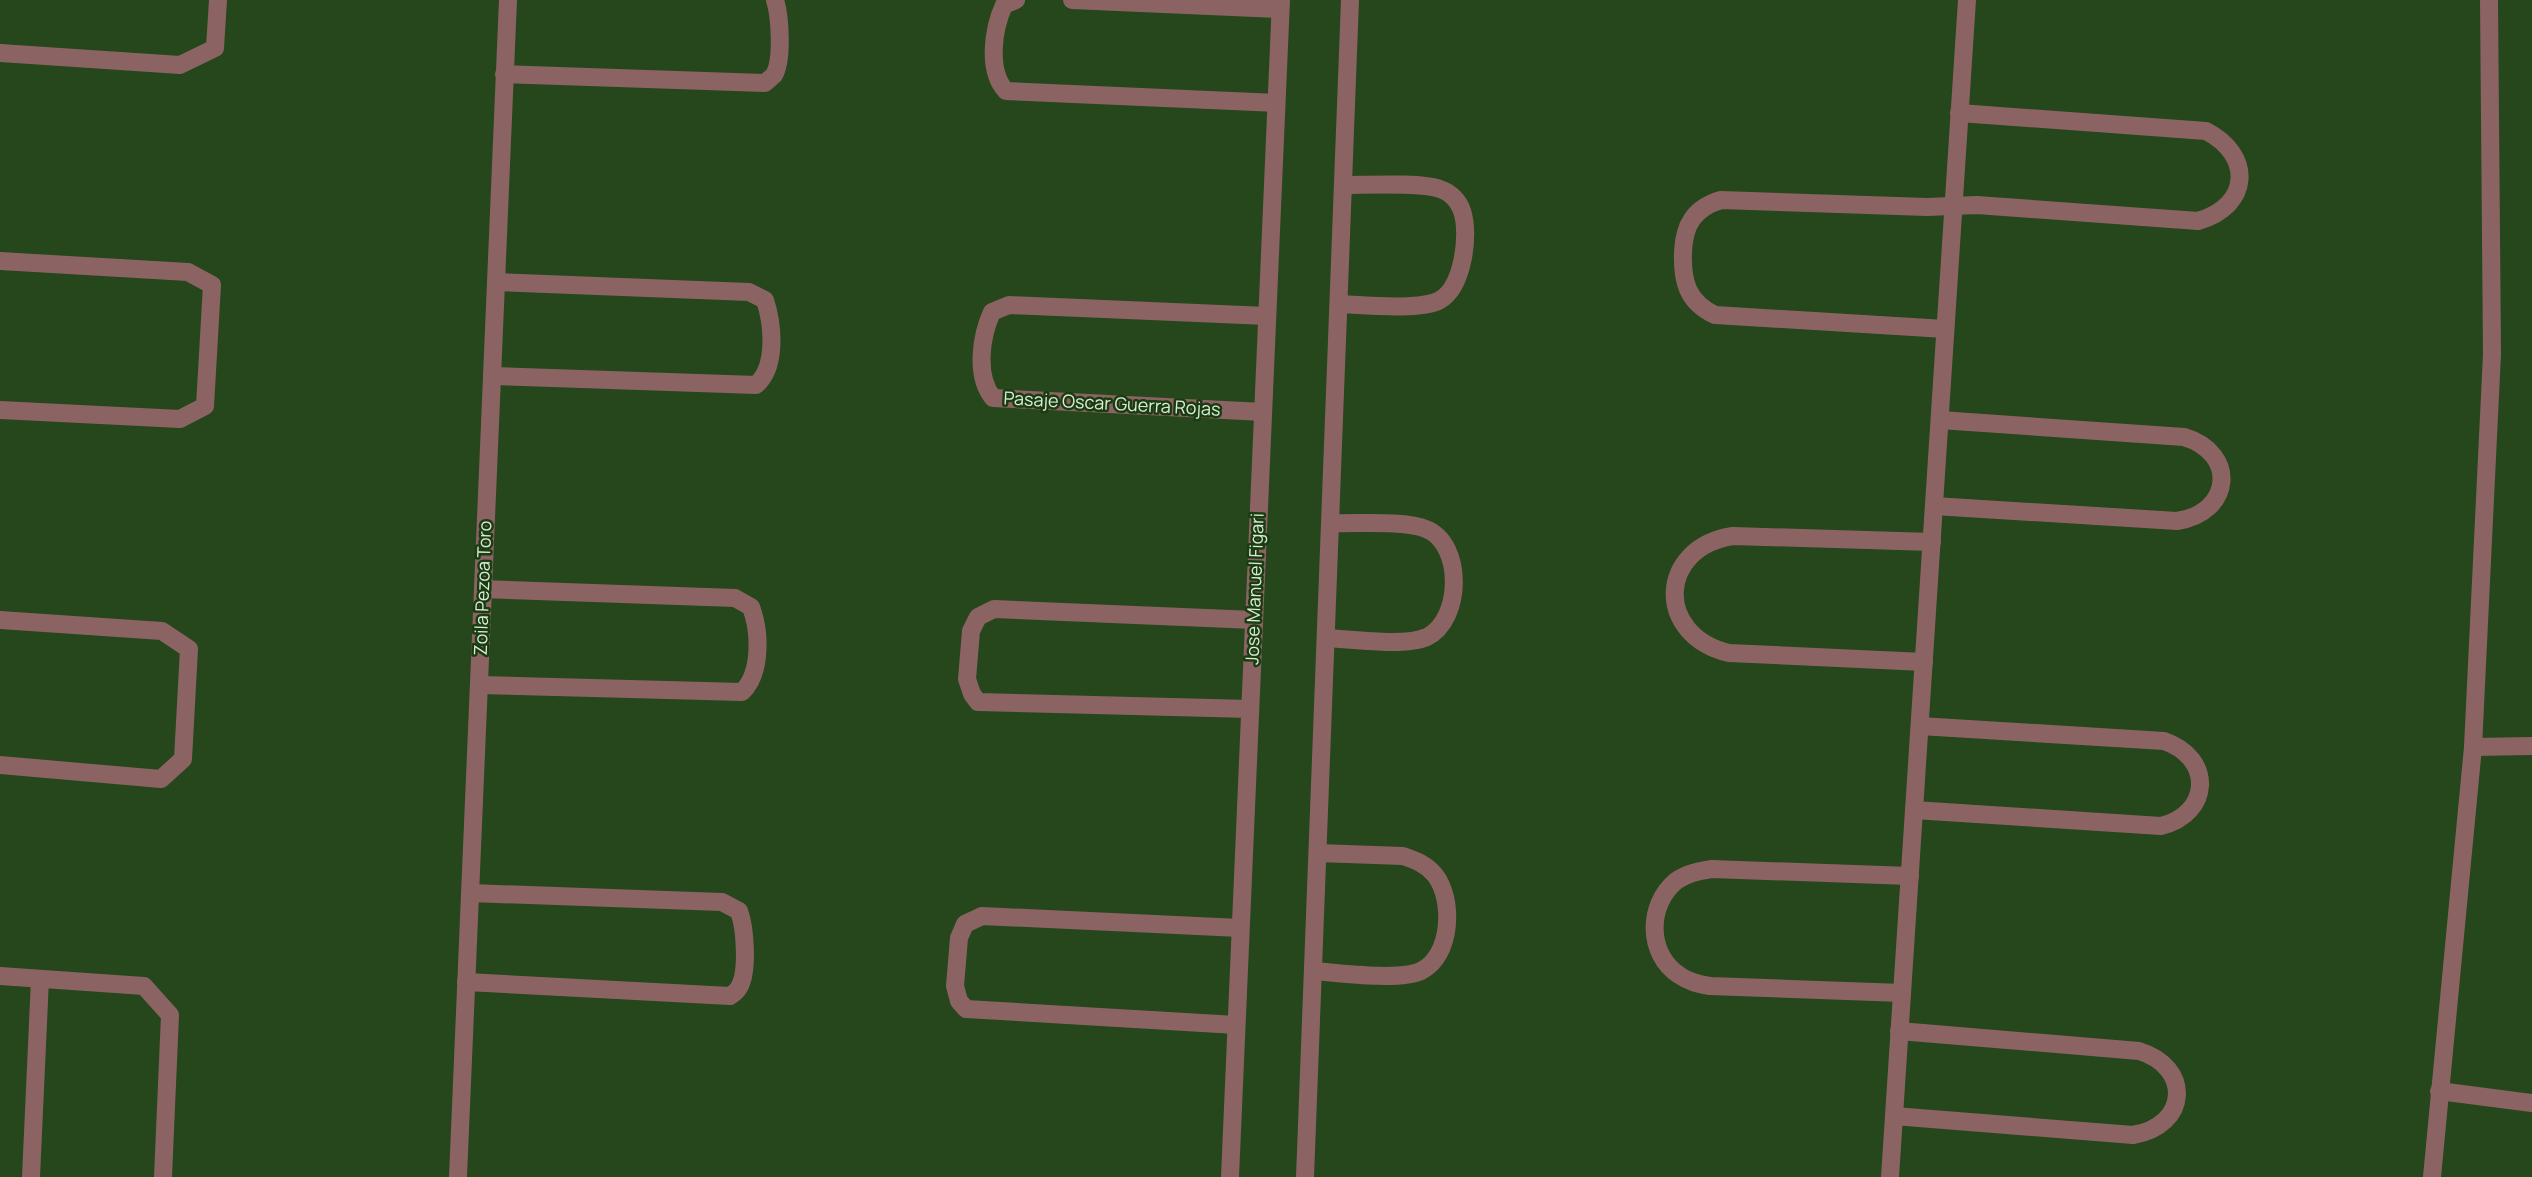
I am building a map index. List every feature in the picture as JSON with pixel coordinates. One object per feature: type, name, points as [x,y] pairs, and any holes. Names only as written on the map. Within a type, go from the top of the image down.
[{"type":"street","points":[[0,52],[180,65],[215,48],[218,0]]},
{"type":"street","name":"Zoila Pezoa Toro","points":[[458,1177],[508,0]]},
{"type":"street","points":[[504,74],[765,83],[774,75],[778,60],[779,12],[775,0]]},
{"type":"street","points":[[1016,0],[1004,5],[998,19],[994,67],[998,83],[1006,90],[1276,103]]},
{"type":"street","points":[[1072,0],[1280,5]]},
{"type":"street","points":[[1305,1177],[1350,0]]},
{"type":"street","points":[[1890,1177],[1967,0]]},
{"type":"street","points":[[2432,1177],[2473,747],[2492,354],[2489,0]]},
{"type":"street","name":"Jose Manuel Figari","points":[[1230,1177],[1280,5]]},
{"type":"street","points":[[1945,329],[1715,315],[1695,302],[1686,289],[1682,273],[1684,241],[1691,219],[1709,204],[1721,200],[1927,207],[1977,205],[2198,220],[2221,211],[2237,192],[2241,180],[2235,155],[2228,145],[2206,131],[1959,113]]},
{"type":"street","points":[[1339,304],[1418,306],[1440,300],[1449,294],[1458,282],[1464,235],[1462,211],[1455,198],[1438,188],[1343,185]]},
{"type":"street","points":[[0,261],[188,272],[212,285],[205,406],[180,419],[0,410]]},
{"type":"street","points":[[492,376],[756,385],[764,378],[770,363],[770,314],[765,300],[749,292],[496,282]]},
{"type":"street","name":"Pasaje Oscar Guerra Rojas","points":[[1263,412],[993,398],[986,390],[982,374],[986,326],[992,313],[1009,305],[1267,316]]},
{"type":"street","points":[[1934,506],[2177,522],[2193,519],[2208,511],[2217,498],[2221,482],[2220,466],[2212,452],[2199,442],[2184,437],[1940,420]]},
{"type":"street","points":[[1326,638],[1417,640],[1437,630],[1449,611],[1451,600],[1452,560],[1443,540],[1434,532],[1412,526],[1331,523]]},
{"type":"street","points":[[1924,662],[1729,653],[1712,649],[1697,641],[1685,628],[1678,613],[1676,581],[1691,554],[1703,544],[1718,538],[1733,536],[1932,542]]},
{"type":"street","points":[[479,685],[742,692],[750,685],[755,670],[756,622],[751,607],[734,598],[483,589]]},
{"type":"street","points":[[1250,709],[978,702],[972,694],[967,678],[971,631],[978,617],[994,608],[1254,620]]},
{"type":"street","points":[[0,620],[162,631],[189,649],[183,760],[161,779],[0,765]]},
{"type":"street","points":[[1914,810],[2161,826],[2176,822],[2189,813],[2197,799],[2200,783],[2198,768],[2190,755],[2178,746],[2164,741],[1920,726]]},
{"type":"street","points":[[2473,747],[2532,746]]},
{"type":"street","points":[[1314,971],[1398,976],[1421,971],[1431,965],[1441,952],[1445,936],[1444,891],[1428,867],[1403,856],[1318,853]]},
{"type":"street","points":[[1902,993],[1692,983],[1677,974],[1664,961],[1654,927],[1657,909],[1665,892],[1678,880],[1694,872],[1712,869],[1910,876]]},
{"type":"street","points":[[466,982],[730,996],[738,989],[743,974],[744,925],[738,911],[722,902],[470,893]]},
{"type":"street","points":[[1236,1025],[966,1009],[959,1001],[955,986],[959,938],[965,924],[982,916],[1240,928]]},
{"type":"street","points":[[0,976],[144,986],[170,1015],[163,1177]]},
{"type":"street","points":[[31,1177],[40,979]]},
{"type":"street","points":[[1894,1116],[2133,1135],[2159,1128],[2168,1119],[2177,1095],[2175,1079],[2167,1065],[2154,1056],[2139,1051],[1899,1031]]},
{"type":"street","points":[[2440,1091],[2532,1103]]}]
